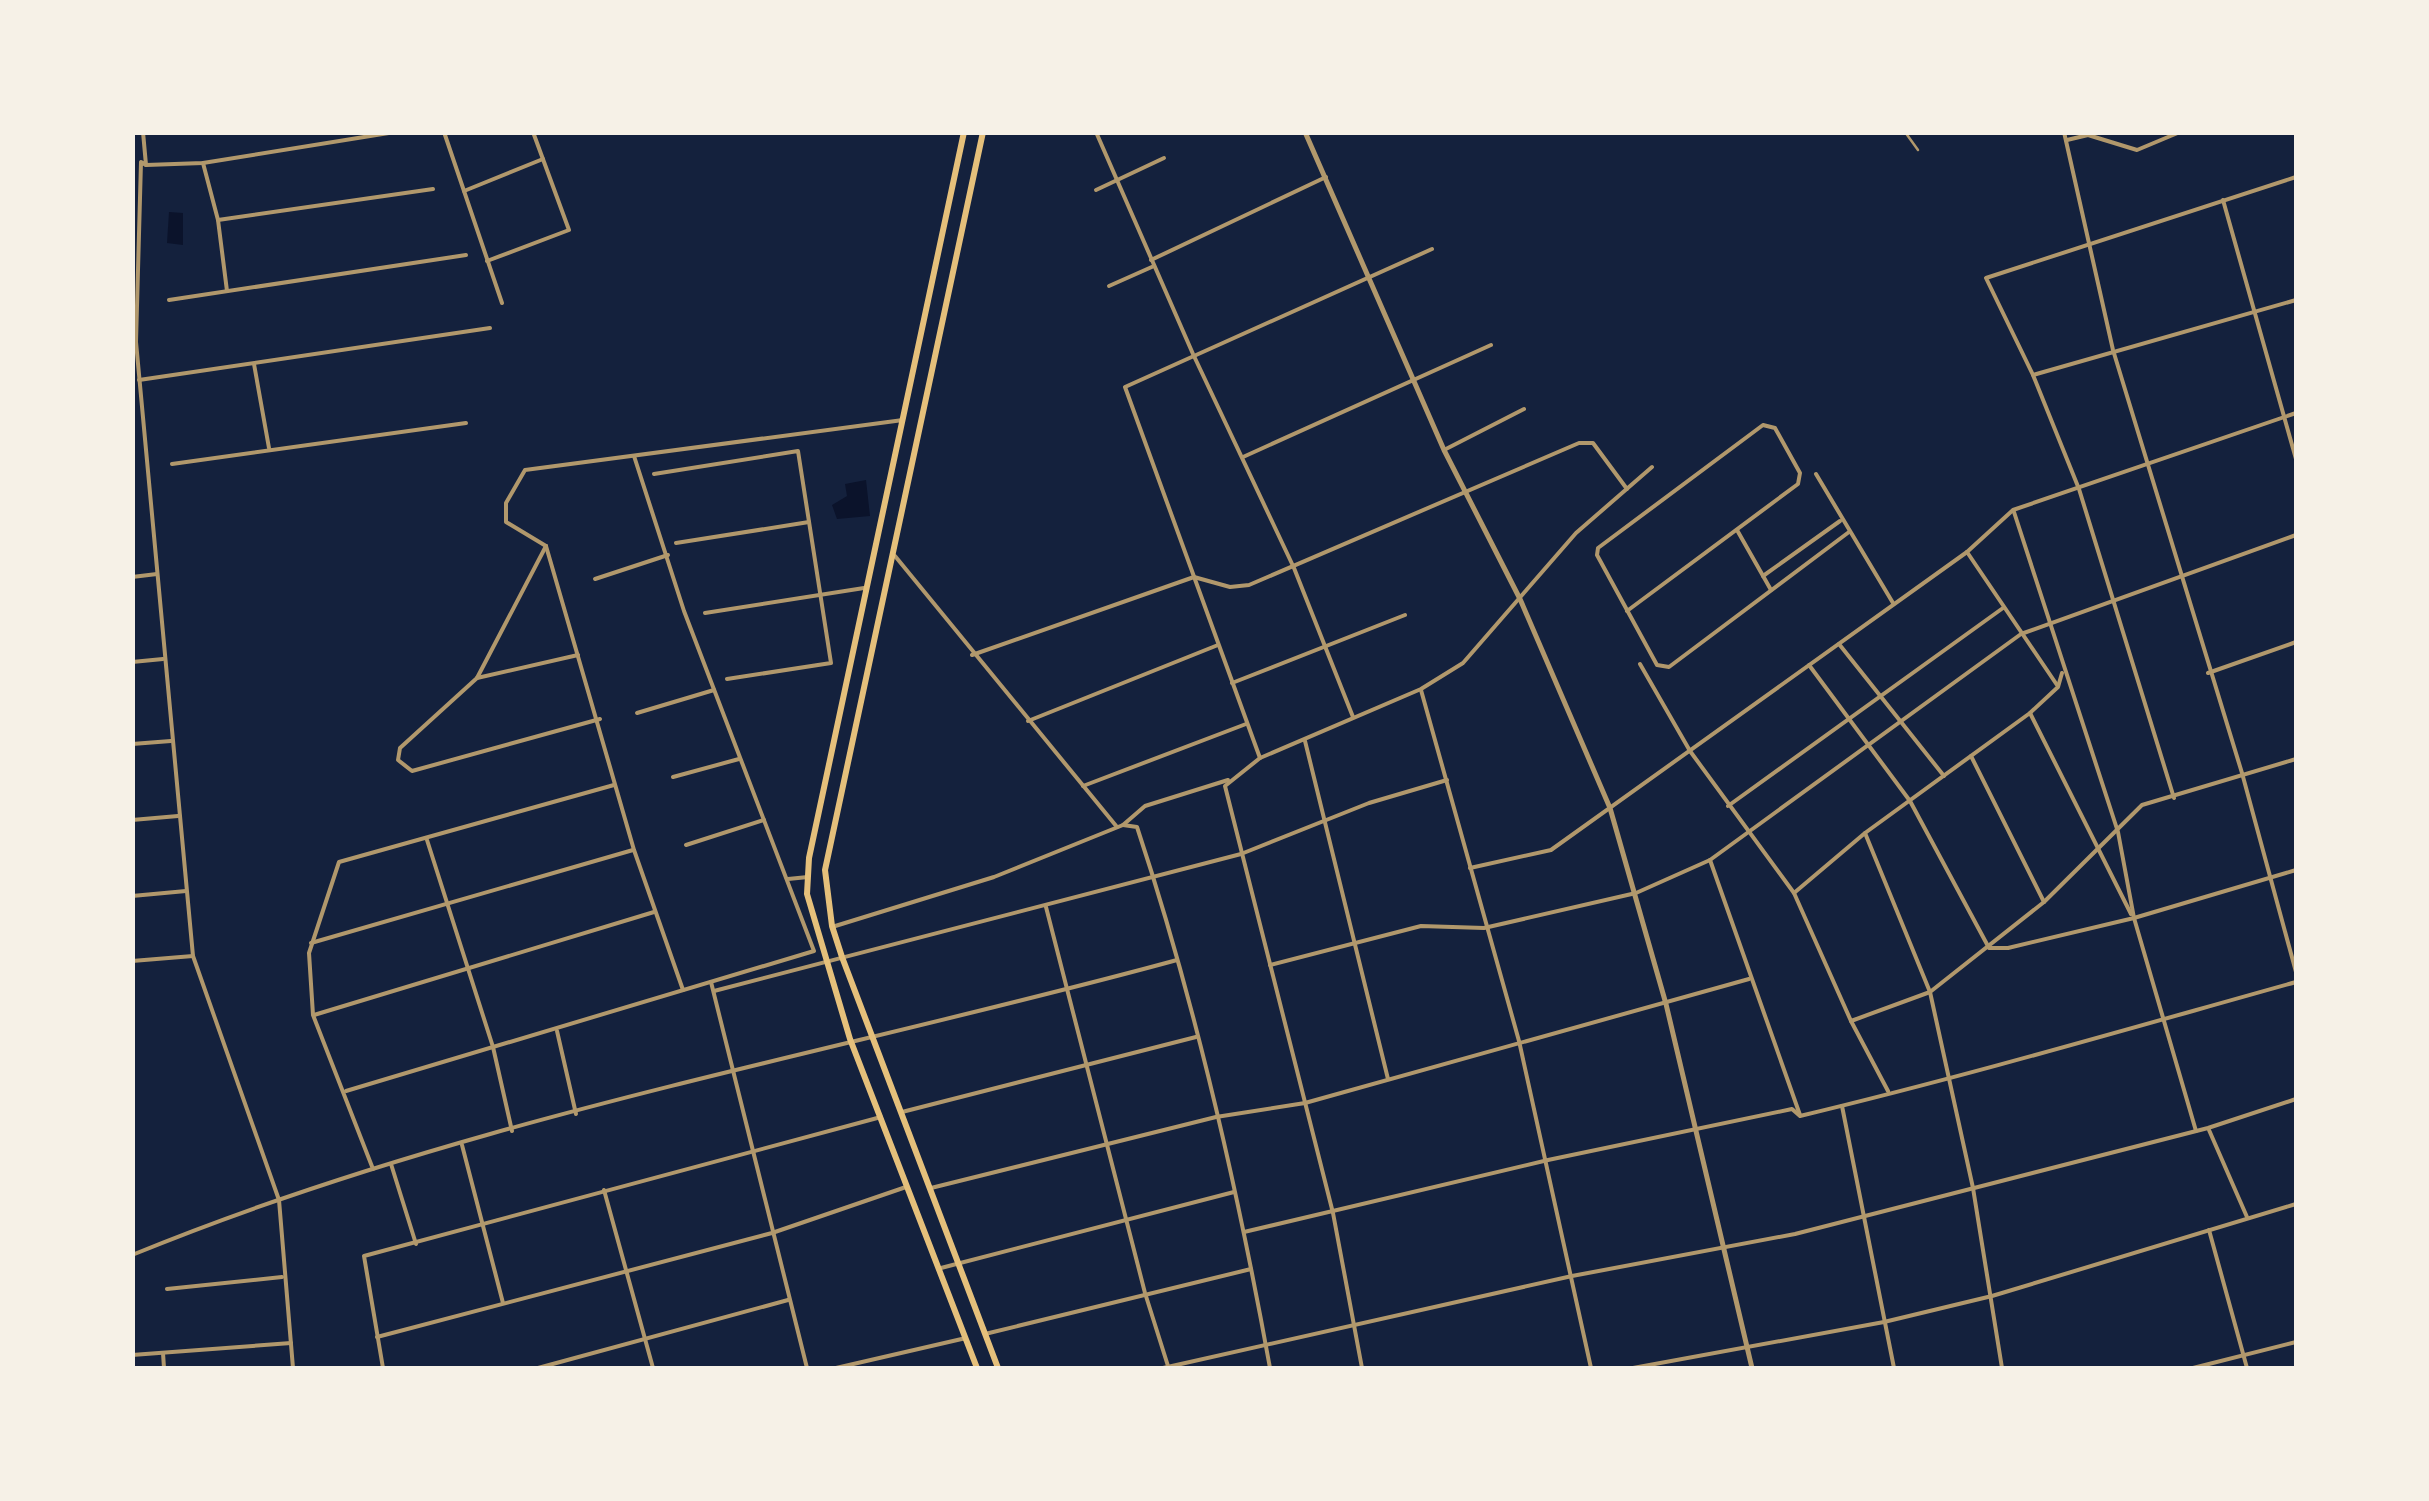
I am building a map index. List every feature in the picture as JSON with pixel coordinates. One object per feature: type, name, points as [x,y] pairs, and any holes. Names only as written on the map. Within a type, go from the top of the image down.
[{"type":"main road","points":[[964,132],[856,635],[807,894],[850,1039],[910,1186],[977,1368]]},
{"type":"main road","points":[[983,132],[824,870],[832,927],[842,957],[998,1368]]},
{"type":"main road","points":[[856,635],[874,639]]},
{"type":"street","points":[[143,132],[146,165]]},
{"type":"street","points":[[293,1368],[282,1278],[280,1200],[193,956],[139,380],[142,162],[203,163],[395,132]]},
{"type":"street","points":[[444,132],[502,303]]},
{"type":"street","points":[[487,261],[569,230],[533,132]]},
{"type":"street","points":[[1096,132],[1193,354],[1294,568],[1353,716]]},
{"type":"street","points":[[1306,132],[1444,450],[1520,599],[1610,808],[1666,1004],[1752,1368]]},
{"type":"street","points":[[2064,132],[2113,350],[2208,672],[2242,773],[2296,972]]},
{"type":"street","points":[[2066,140],[2088,136],[2137,150],[2180,132]]},
{"type":"street","points":[[1096,190],[1164,158]]},
{"type":"street","points":[[462,191],[543,160]]},
{"type":"street","points":[[203,163],[218,220],[228,291]]},
{"type":"street","points":[[2174,798],[2080,489],[2034,374],[1986,278],[2296,176]]},
{"type":"street","points":[[1109,286],[1326,177]]},
{"type":"street","points":[[218,220],[434,189]]},
{"type":"street","points":[[2223,200],[2296,458]]},
{"type":"street","points":[[1260,758],[1125,389],[1193,354],[1432,249]]},
{"type":"street","points":[[169,300],[466,256]]},
{"type":"street","points":[[2034,374],[2296,300]]},
{"type":"street","points":[[139,380],[490,328]]},
{"type":"street","points":[[1243,457],[1492,345]]},
{"type":"street","points":[[254,363],[270,448]]},
{"type":"street","points":[[1444,450],[1524,409]]},
{"type":"street","points":[[1470,868],[1552,850],[1967,552],[2013,510],[2148,467],[2296,413]]},
{"type":"street","points":[[684,990],[634,850],[614,785],[600,719],[546,546],[506,522],[506,503],[524,470],[903,420]]},
{"type":"street","points":[[172,464],[466,423]]},
{"type":"street","points":[[1627,611],[1799,481],[1792,458],[1768,424],[1600,545],[1596,555],[1627,611],[1657,665],[1667,668],[1849,532]]},
{"type":"street","points":[[972,655],[1194,578],[1230,587],[1294,568],[1466,496],[1579,443],[1594,443],[1627,489]]},
{"type":"street","points":[[654,474],[798,452],[831,662],[727,679]]},
{"type":"street","points":[[346,1091],[814,951],[714,690],[634,456]]},
{"type":"street","points":[[1362,1368],[1333,1213],[1225,786],[1260,758],[1420,689],[1464,663],[1576,533],[1652,468]]},
{"type":"street","points":[[1816,474],[1894,604]]},
{"type":"street","points":[[2013,510],[2118,832],[2134,918],[2196,1131]]},
{"type":"street","points":[[1762,576],[1842,520]]},
{"type":"street","points":[[676,543],[809,522]]},
{"type":"street","points":[[1737,530],[1771,590]]},
{"type":"street","points":[[1270,965],[1421,926],[1484,928],[1636,894],[1710,860],[1868,741],[2020,634],[2181,580],[2296,535]]},
{"type":"street","points":[[546,546],[477,678],[400,748],[398,760],[412,771],[600,719]]},
{"type":"street","points":[[1967,552],[2058,687]]},
{"type":"street","points":[[596,578],[668,555]]},
{"type":"street","points":[[892,555],[900,557],[930,593],[974,649],[972,655]]},
{"type":"street","points":[[132,577],[157,574]]},
{"type":"street","points":[[706,612],[867,587]]},
{"type":"street","points":[[1728,806],[2003,608]]},
{"type":"street","points":[[1232,682],[1405,615]]},
{"type":"street","points":[[2208,672],[2296,642]]},
{"type":"street","points":[[1839,644],[1944,776]]},
{"type":"street","points":[[1028,721],[1218,645]]},
{"type":"street","points":[[477,678],[578,654]]},
{"type":"street","points":[[972,655],[1120,826],[1137,827],[1178,960],[1244,1232],[1270,1368]]},
{"type":"street","points":[[132,662],[163,659]]},
{"type":"street","points":[[1640,664],[1690,751],[1746,833],[1794,893],[1851,1022],[1888,1091]]},
{"type":"street","points":[[1809,666],[1910,801],[1988,948]]},
{"type":"street","points":[[1794,893],[1866,833],[2030,713],[2058,687],[2063,669]]},
{"type":"street","points":[[1420,689],[1484,928],[1519,1041],[1592,1368]]},
{"type":"street","points":[[637,713],[714,690]]},
{"type":"street","points":[[2030,713],[2097,852],[2134,918]]},
{"type":"street","points":[[1084,786],[1246,724]]},
{"type":"street","points":[[1305,740],[1388,1079]]},
{"type":"street","points":[[132,744],[171,741]]},
{"type":"street","points":[[1970,756],[2044,902]]},
{"type":"street","points":[[674,778],[740,759]]},
{"type":"street","points":[[1851,1022],[1930,992],[2044,902],[2142,805],[2296,759]]},
{"type":"street","points":[[832,927],[994,877],[1120,826],[1145,806],[1231,779]]},
{"type":"street","points":[[714,992],[1241,854],[1447,780]]},
{"type":"street","points":[[373,1169],[346,1091],[313,1015],[312,943],[340,862],[614,785]]},
{"type":"street","points":[[132,820],[179,815]]},
{"type":"street","points":[[686,845],[764,820]]},
{"type":"street","points":[[1866,833],[1930,992],[1973,1188],[2002,1368]]},
{"type":"street","points":[[427,840],[493,1047],[512,1131]]},
{"type":"street","points":[[312,943],[634,850]]},
{"type":"street","points":[[1710,860],[1800,1116]]},
{"type":"street","points":[[1988,948],[2008,948],[2134,918],[2296,870]]},
{"type":"street","points":[[788,878],[808,876]]},
{"type":"street","points":[[132,896],[186,891]]},
{"type":"street","points":[[1046,907],[1144,1293],[1167,1368],[1572,1276],[1864,1216],[2208,1128],[2296,1099]]},
{"type":"street","points":[[313,1015],[654,912]]},
{"type":"street","points":[[132,961],[193,956]]},
{"type":"street","points":[[132,1255],[373,1169],[850,1039],[1067,990],[1178,960]]},
{"type":"street","points":[[929,1189],[1216,1117],[1305,1103],[1749,979]]},
{"type":"street","points":[[711,982],[807,1368]]},
{"type":"street","points":[[1800,1116],[1888,1091],[1952,1080],[2296,982]]},
{"type":"street","points":[[556,1028],[576,1114]]},
{"type":"street","points":[[902,1112],[1196,1037]]},
{"type":"street","points":[[1842,1106],[1894,1368]]},
{"type":"street","points":[[1244,1232],[1696,1128],[1792,1109],[1800,1116]]},
{"type":"street","points":[[383,1368],[364,1256],[881,1118]]},
{"type":"street","points":[[2208,1128],[2247,1217]]},
{"type":"street","points":[[462,1145],[503,1303]]},
{"type":"street","points":[[391,1164],[416,1244]]},
{"type":"street","points":[[377,1338],[772,1233],[910,1186]]},
{"type":"street","points":[[604,1190],[653,1368]]},
{"type":"street","points":[[941,1268],[1234,1192]]},
{"type":"street","points":[[1633,1368],[1884,1322],[1992,1296],[2296,1204]]},
{"type":"street","points":[[2209,1230],[2247,1368]]},
{"type":"street","points":[[985,1334],[1250,1270]]},
{"type":"street","points":[[166,1289],[282,1278]]},
{"type":"street","points":[[538,1368],[788,1300]]},
{"type":"street","points":[[836,1368],[966,1338]]},
{"type":"street","points":[[2193,1368],[2296,1342]]},
{"type":"street","points":[[132,1355],[290,1343]]},
{"type":"street","points":[[163,1352],[164,1368]]},
{"type":"lane","points":[[1905,132],[1918,150]]},
{"type":"water","points":[[169,212],[183,213],[183,245],[167,243]]},
{"type":"water","points":[[866,480],[870,516],[837,519],[832,505],[847,496],[845,484]]}]
